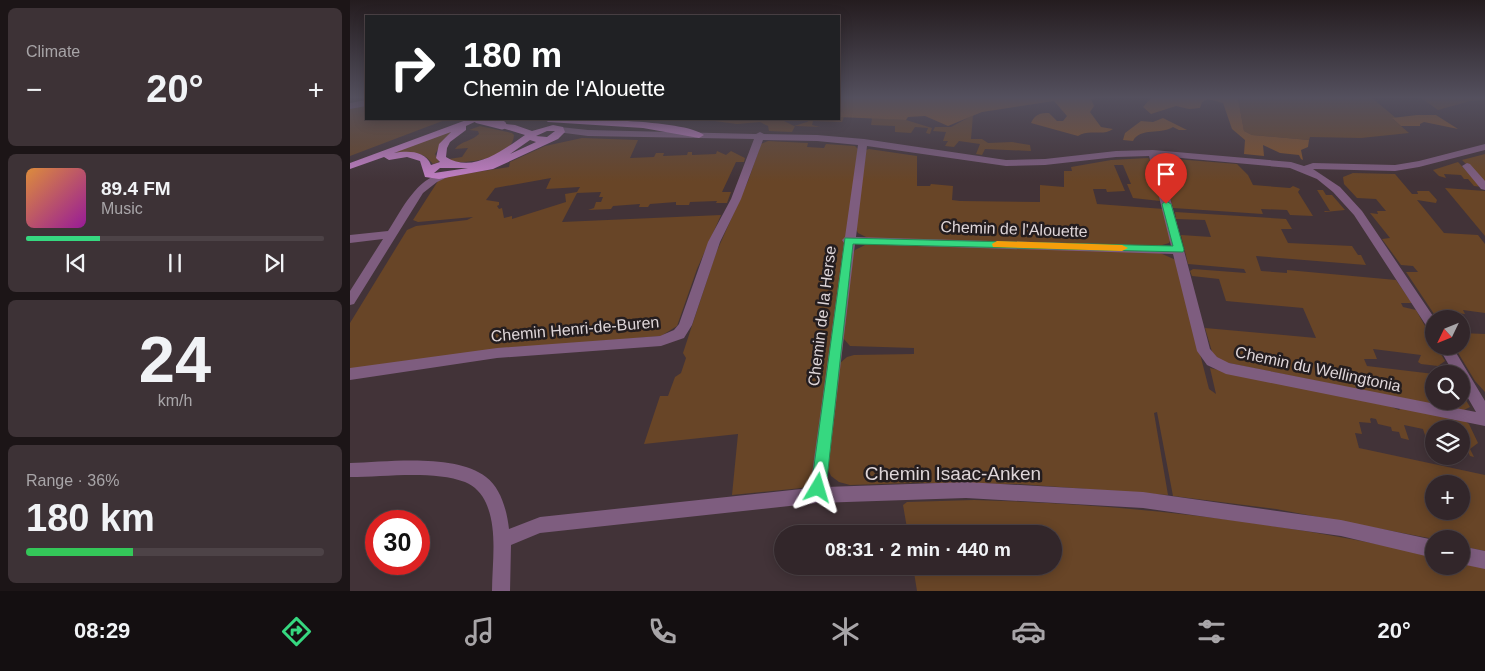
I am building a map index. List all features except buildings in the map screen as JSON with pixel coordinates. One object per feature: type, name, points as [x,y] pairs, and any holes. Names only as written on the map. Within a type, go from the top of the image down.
[{"type":"main road","points":[[350,160],[445,126]]},
{"type":"main road","points":[[350,166],[460,126]]},
{"type":"main road","points":[[444,175],[454,167],[441,158],[444,144],[467,126]]},
{"type":"main road","points":[[506,126],[528,132],[536,132],[545,126]]},
{"type":"main road","points":[[506,126],[528,132],[536,139],[550,139]]},
{"type":"main road","points":[[350,166],[387,157],[407,155],[423,159],[428,172],[434,177],[475,171],[495,165],[559,134],[560,130],[553,126]]},
{"type":"main road","points":[[639,126],[677,129],[699,135]]},
{"type":"main road","points":[[428,172],[437,165],[451,164],[462,166],[484,162],[502,155],[515,146],[528,132]]},
{"type":"main road","points":[[515,146],[519,139],[528,132]]},
{"type":"street","points":[[560,130],[588,133],[760,135],[864,142],[1006,163],[1045,162],[1153,152],[1276,162],[1305,169],[1325,179],[1336,188],[1358,212],[1425,312]]},
{"type":"street","points":[[550,139],[588,133]]},
{"type":"street","name":"Chemin Henri-de-Buren","points":[[350,374],[497,353],[661,341],[680,334],[685,325],[714,242],[736,199],[760,135]]},
{"type":"street","name":"Chemin de la Herse","points":[[817,495],[848,240],[864,142]]},
{"type":"street","points":[[1305,169],[1313,166],[1404,167],[1485,147]]},
{"type":"street","name":"Chemin du Wellingtonia","points":[[1153,152],[1204,351],[1208,357],[1219,365],[1485,420]]},
{"type":"street","points":[[1467,166],[1485,187]]},
{"type":"street","points":[[1336,188],[1334,182],[1336,175],[1345,167]]},
{"type":"street","points":[[350,301],[419,191],[428,172]]},
{"type":"street","points":[[419,191],[433,180],[444,175]]},
{"type":"street","points":[[350,239],[392,234]]},
{"type":"street","name":"Chemin de l'Alouette","points":[[848,240],[1179,250]]},
{"type":"street","points":[[1450,355],[1485,414]]},
{"type":"street","points":[[350,470],[439,470],[470,476],[479,481],[491,496],[496,507],[502,540],[501,591]]},
{"type":"street","name":"Chemin Isaac-Anken","points":[[502,540],[540,524],[817,495],[966,490],[1143,500],[1341,528],[1425,547]]},
{"type":"street","points":[[1470,557],[1485,560]]},
{"type":"shaded area","points":[[350,126],[430,126],[350,156]]},
{"type":"shaded area","points":[[480,126],[512,133],[514,135],[512,143],[499,154],[489,158],[469,162],[452,162],[449,159],[462,157],[468,148],[455,149],[457,146],[479,134],[478,131],[469,130]]},
{"type":"shaded area","points":[[767,126],[793,126],[814,126],[820,127],[795,126],[792,132],[769,131]]},
{"type":"shaded area","points":[[885,126],[924,126],[932,128],[930,134],[926,133],[928,128],[915,127],[911,133],[895,132],[895,126]]},
{"type":"shaded area","points":[[972,126],[971,139],[982,139],[988,143],[1012,142],[1030,145],[1031,151],[985,149],[982,155],[976,154],[980,144],[959,141],[954,147],[945,146],[948,141],[943,141],[946,132],[933,131],[935,127]]},
{"type":"shaded area","points":[[1040,126],[1100,126],[1113,129],[1078,136]]},
{"type":"shaded area","points":[[1135,126],[1178,126],[1187,130],[1179,130],[1173,127],[1163,131],[1141,134],[1133,141],[1123,140],[1125,133]]},
{"type":"shaded area","points":[[1231,126],[1243,126],[1244,131],[1252,135],[1309,140],[1308,147],[1301,150],[1303,160],[1299,155],[1280,153],[1263,145],[1264,156],[1244,154],[1245,140],[1232,129]]},
{"type":"shaded area","points":[[1243,126],[1401,126],[1409,133],[1361,138],[1310,137],[1309,140],[1252,135],[1244,131]]},
{"type":"shaded area","points":[[1441,126],[1453,126],[1458,129]]},
{"type":"shaded area","points":[[454,129],[435,154],[439,162],[433,164],[419,154],[394,152]]},
{"type":"shaded area","points":[[582,138],[638,140],[630,158],[654,157],[656,153],[664,153],[663,156],[687,155],[688,152],[692,152],[692,155],[716,154],[717,151],[726,155],[731,151],[745,158],[744,162],[736,162],[722,192],[731,192],[727,203],[716,203],[717,201],[690,202],[689,205],[676,205],[676,202],[650,204],[648,207],[639,207],[640,204],[613,206],[611,209],[588,210],[594,208],[596,202],[601,202],[603,197],[599,197],[601,192],[577,193],[562,222],[721,215],[697,269],[677,326],[661,336],[504,349],[350,370],[350,323],[407,230],[416,226],[467,220],[473,217],[418,222],[413,220],[438,181],[451,176],[509,167],[510,162],[545,146]],"holes":[[[551,178],[546,189],[580,187],[577,192],[565,194],[566,202],[512,219],[512,216],[504,218],[502,208],[499,209],[497,206],[499,202],[486,200],[495,188]]]},
{"type":"shaded area","points":[[768,141],[808,143],[807,147],[824,148],[826,144],[855,146],[858,149],[813,479],[802,488],[732,495],[738,434],[644,444],[660,396],[668,396],[675,377],[681,373],[686,358],[683,353],[716,253],[748,181],[761,144]]},
{"type":"shaded area","points":[[866,150],[917,156],[917,186],[930,186],[931,184],[953,186],[952,200],[960,201],[1040,202],[1040,185],[1064,187],[1064,171],[1072,171],[1071,167],[1111,160],[1148,158],[1151,160],[1160,201],[1133,198],[1127,184],[1131,184],[1123,165],[1114,165],[1125,191],[1107,192],[1106,189],[1093,189],[1097,204],[1164,209],[1171,239],[1169,243],[1159,246],[868,238],[858,233],[856,229]]},
{"type":"shaded area","points":[[1485,154],[1485,183],[1462,160]]},
{"type":"shaded area","points":[[1163,158],[1237,164],[1248,175],[1253,185],[1290,188],[1293,186],[1300,189],[1298,192],[1313,216],[1290,215],[1287,210],[1261,209],[1263,214],[1173,208],[1160,160]]},
{"type":"shaded area","points":[[1458,162],[1482,187],[1474,186],[1461,175],[1444,174],[1446,178],[1439,176],[1433,170]]},
{"type":"shaded area","points":[[1353,173],[1395,174],[1412,194],[1418,194],[1417,191],[1429,191],[1437,200],[1436,203],[1417,200],[1444,233],[1478,235],[1485,244],[1485,313],[1470,310],[1431,310],[1406,272],[1418,272],[1413,266],[1401,265],[1382,239],[1390,238],[1370,213],[1378,214],[1377,211],[1386,211],[1376,199],[1357,198],[1344,184],[1343,177]]},
{"type":"shaded area","points":[[1445,188],[1485,191],[1485,236]]},
{"type":"shaded area","points":[[1317,190],[1323,190],[1326,195],[1332,195],[1345,210],[1325,212],[1330,211]]},
{"type":"shaded area","points":[[1175,212],[1286,219],[1292,229],[1281,229],[1288,243],[1352,246],[1358,255],[1361,255],[1366,265],[1256,256],[1261,271],[1287,273],[1287,270],[1396,280],[1412,303],[1401,303],[1403,307],[1416,310],[1425,326],[1425,355],[1441,355],[1445,361],[1439,365],[1421,364],[1418,362],[1421,355],[1373,349],[1377,359],[1364,359],[1367,366],[1425,373],[1425,403],[1219,361],[1213,355],[1205,328],[1316,338],[1303,308],[1226,301],[1219,279],[1192,276],[1190,271],[1193,269],[1246,273],[1244,269],[1188,264],[1181,235],[1211,237],[1205,220],[1176,219]]},
{"type":"shaded area","points":[[867,244],[1160,253],[1176,260],[1209,389],[1216,394],[1210,368],[1387,405],[1399,410],[1401,408],[1460,420],[1425,420],[1425,435],[1423,429],[1404,425],[1409,440],[1401,438],[1399,432],[1392,431],[1391,427],[1378,424],[1376,419],[1371,418],[1371,423],[1359,422],[1362,434],[1355,433],[1359,448],[1425,462],[1425,465],[1438,465],[1485,475],[1485,551],[1470,548],[1470,530],[1425,530],[1425,537],[1276,509],[1173,496],[1157,412],[1154,413],[1168,495],[1019,484],[913,483],[850,485],[839,482],[831,476],[827,467],[840,363],[847,357],[854,355],[914,354],[914,348],[850,346],[843,338],[855,250]]},
{"type":"shaded area","points":[[1470,333],[1485,334],[1485,392],[1470,373],[1470,365],[1465,365],[1459,355],[1470,355]]},
{"type":"shaded area","points":[[1470,426],[1478,443],[1470,449]]},
{"type":"shaded area","points":[[974,500],[1032,502],[1148,511],[1263,524],[1320,533],[1425,554],[1425,575],[1470,575],[1470,565],[1485,568],[1485,591],[917,591],[914,575],[1062,575],[1062,525],[906,525],[903,505],[907,502]]},
{"type":"slow traffic","points":[[997,244],[1122,248]]},
{"type":"route","points":[[818,488],[848,240],[1179,250],[1166,204]]}]
